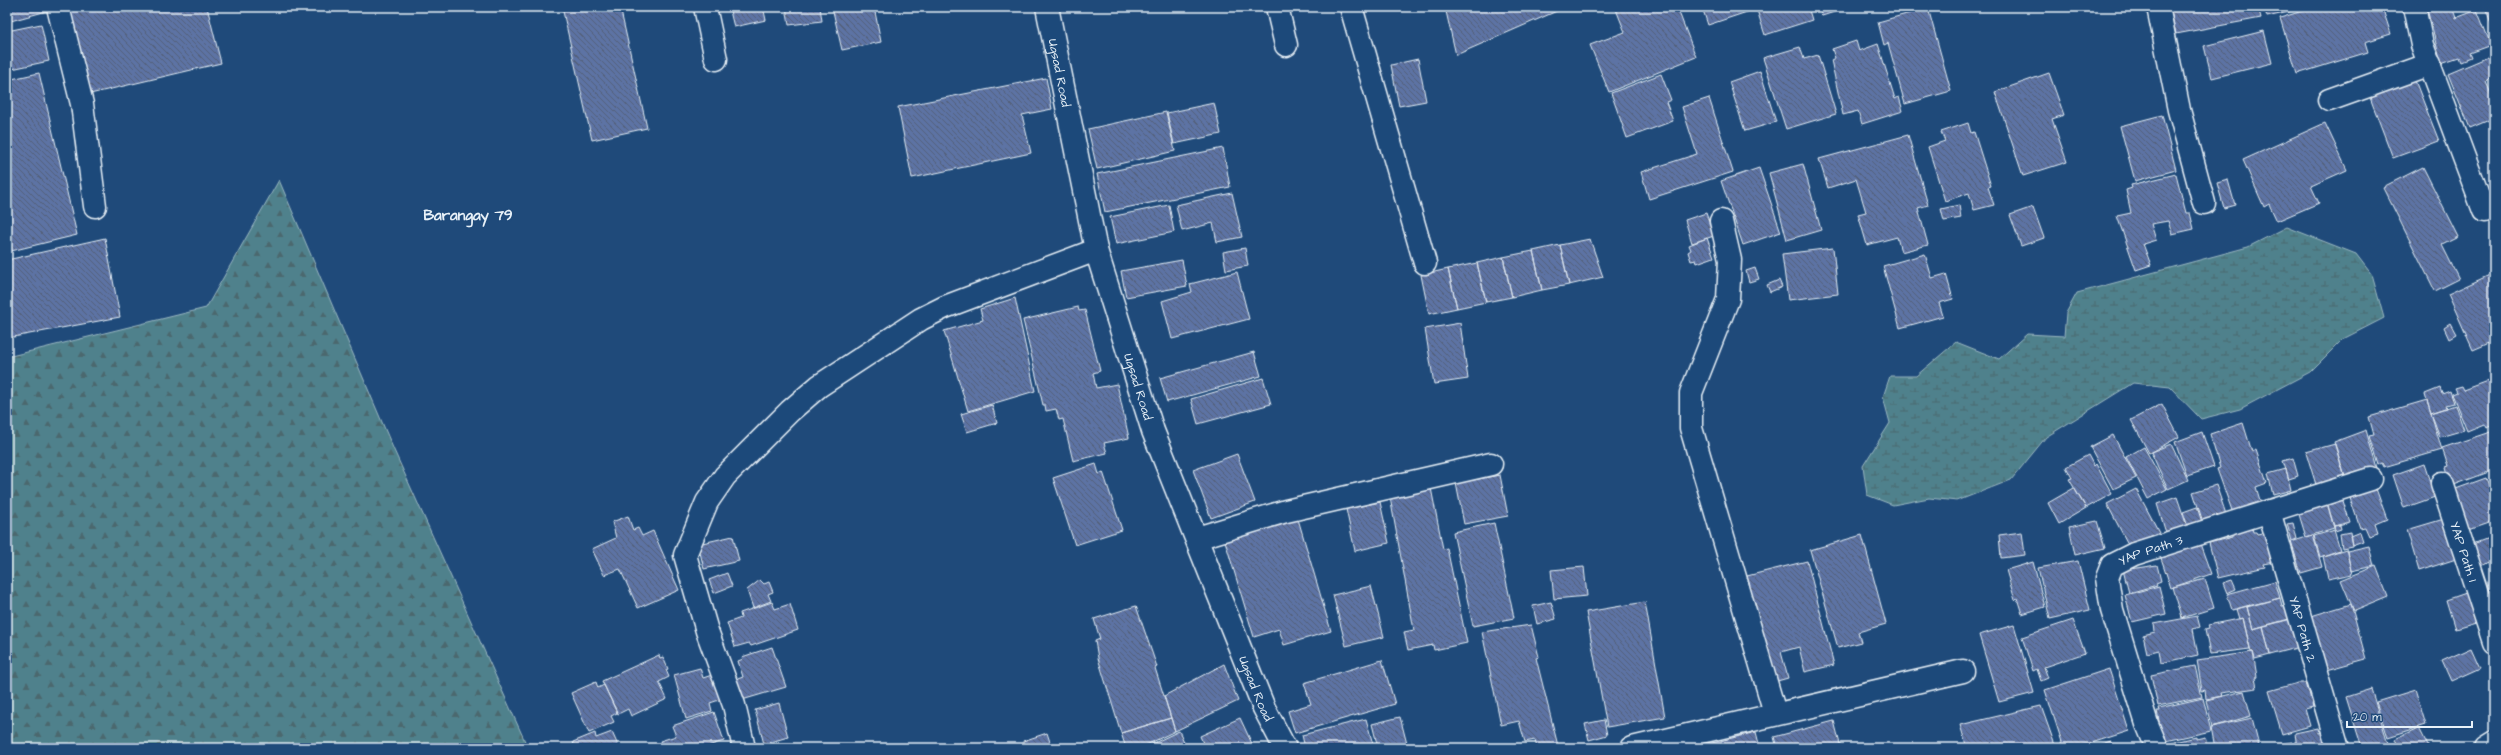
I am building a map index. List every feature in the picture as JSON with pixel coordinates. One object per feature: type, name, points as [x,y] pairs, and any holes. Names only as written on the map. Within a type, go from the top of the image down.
[{"type":"street","points":[[58,7],[82,104],[94,206]]},
{"type":"street","points":[[705,7],[716,60]]},
{"type":"street","name":"Ugsad Road","points":[[1047,7],[1096,250],[1153,431],[1264,708],[1285,748]]},
{"type":"street","points":[[1277,7],[1286,45]]},
{"type":"street","points":[[1351,7],[1425,263]]},
{"type":"street","points":[[2158,7],[2179,110],[2204,203]]},
{"type":"street","points":[[2414,7],[2422,45],[2484,212]]},
{"type":"street","points":[[2328,100],[2430,64]]},
{"type":"street","points":[[1721,221],[1730,260],[1728,299],[1708,346],[1691,393],[1691,428],[1775,713]]},
{"type":"street","points":[[744,748],[734,706],[707,631],[685,555],[707,502],[725,476],[790,411],[818,386],[921,319],[945,306],[1096,250]]},
{"type":"street","points":[[1197,538],[1286,511],[1491,464]]},
{"type":"street","name":"YAP Path 3","points":[[2157,748],[2147,724],[2112,610],[2108,578],[2112,565],[2134,554],[2371,479]]},
{"type":"street","name":"YAP Path 1","points":[[2442,483],[2494,642]]},
{"type":"street","name":"YAP Path 2","points":[[2269,511],[2338,748]]},
{"type":"street","points":[[1632,748],[1775,713],[1963,671]]},
{"type":"street","points":[[2486,748],[2494,742]]},
{"type":"green space","points":[[279,180],[393,448],[528,748],[7,748],[7,357],[206,308]]},
{"type":"green space","points":[[2287,227],[2356,254],[2372,275],[2384,318],[2343,339],[2310,372],[2240,409],[2201,419],[2170,387],[2133,383],[2046,437],[2011,480],[1957,501],[1929,498],[1893,505],[1867,495],[1863,466],[1890,423],[1883,397],[1890,376],[1916,376],[1956,342],[1999,359],[2027,334],[2064,336],[2066,313],[2077,293],[2248,247]]},
{"type":"building","points":[[7,7],[46,7],[47,11],[7,22]]},
{"type":"building","points":[[69,7],[207,7],[221,63],[90,94]]},
{"type":"building","points":[[562,7],[620,7],[647,128],[592,140]]},
{"type":"building","points":[[729,7],[763,7],[766,20],[734,27]]},
{"type":"building","points":[[786,7],[820,7],[822,21],[789,25]]},
{"type":"building","points":[[832,7],[874,7],[881,42],[842,50]]},
{"type":"building","points":[[1445,7],[1566,7],[1456,55]]},
{"type":"building","points":[[1615,7],[1677,7],[1696,57],[1609,92],[1590,45],[1625,32]]},
{"type":"building","points":[[1702,7],[1756,7],[1756,9],[1708,25]]},
{"type":"building","points":[[1756,7],[1808,7],[1812,20],[1765,35]]},
{"type":"building","points":[[1819,7],[1850,7],[1822,16]]},
{"type":"building","points":[[2170,7],[2258,7],[2261,18],[2176,34]]},
{"type":"building","points":[[2264,7],[2305,7],[2306,8],[2267,17]]},
{"type":"building","points":[[2315,7],[2382,7],[2391,34],[2365,42],[2368,52],[2297,74],[2280,18]]},
{"type":"building","points":[[2431,7],[2452,7],[2456,18],[2477,10],[2491,45],[2469,53],[2471,58],[2461,62],[2459,57],[2441,63],[2427,9]]},
{"type":"building","points":[[2485,7],[2494,7],[2494,31]]},
{"type":"building","points":[[1928,8],[1951,91],[1905,104],[1888,43],[1884,45],[1878,22]]},
{"type":"building","points":[[41,24],[49,61],[7,70],[7,31]]},
{"type":"building","points":[[2264,31],[2272,63],[2212,78],[2204,46]]},
{"type":"building","points":[[1856,41],[1859,51],[1878,44],[1895,99],[1899,97],[1903,111],[1862,124],[1858,111],[1843,115],[1831,60],[1835,58],[1832,49]]},
{"type":"building","points":[[1800,47],[1804,59],[1818,55],[1836,114],[1786,129],[1763,58]]},
{"type":"building","points":[[2493,55],[2494,74],[2486,82],[2494,101],[2494,118],[2470,128],[2448,74]]},
{"type":"building","points":[[1418,59],[1426,101],[1399,106],[1391,65]]},
{"type":"building","points":[[1760,71],[1776,122],[1745,131],[1729,82]]},
{"type":"building","points":[[39,73],[77,235],[7,252],[7,80]]},
{"type":"building","points":[[2049,73],[2064,115],[2052,119],[2067,162],[2023,176],[1995,92]]},
{"type":"building","points":[[1661,74],[1671,100],[1666,102],[1673,121],[1627,138],[1611,93]]},
{"type":"building","points":[[1046,78],[1052,109],[1022,115],[1031,153],[912,178],[898,107]]},
{"type":"building","points":[[2414,78],[2439,141],[2393,158],[2369,95]]},
{"type":"building","points":[[1709,98],[1733,172],[1649,199],[1641,172],[1697,154],[1682,107]]},
{"type":"building","points":[[1214,103],[1221,134],[1174,144],[1167,113]]},
{"type":"building","points":[[1166,112],[1175,151],[1097,169],[1088,129]]},
{"type":"building","points":[[2162,115],[2176,170],[2135,181],[2120,126]]},
{"type":"building","points":[[1968,123],[1971,133],[1974,132],[1991,186],[1988,187],[1994,205],[1974,210],[1969,193],[1945,201],[1928,147],[1945,141],[1941,132]]},
{"type":"building","points":[[2325,123],[2347,170],[2311,186],[2319,203],[2277,221],[2269,204],[2264,207],[2243,160]]},
{"type":"building","points":[[1908,135],[1928,205],[1918,208],[1928,245],[1901,252],[1897,237],[1867,245],[1858,214],[1866,212],[1856,179],[1828,188],[1819,159]]},
{"type":"building","points":[[1223,148],[1230,187],[1105,212],[1097,174]]},
{"type":"building","points":[[1803,164],[1821,230],[1787,240],[1769,173]]},
{"type":"building","points":[[2423,167],[2458,237],[2442,245],[2459,279],[2435,291],[2383,187]]},
{"type":"building","points":[[1759,168],[1781,232],[1743,245],[1721,181]]},
{"type":"building","points":[[2176,174],[2186,213],[2190,213],[2194,229],[2172,234],[2168,221],[2151,224],[2156,240],[2143,244],[2151,265],[2136,270],[2117,216],[2131,213],[2126,190],[2132,188],[2131,185]]},
{"type":"building","points":[[2228,180],[2235,205],[2224,208],[2217,183]]},
{"type":"building","points":[[1232,193],[1242,237],[1217,242],[1213,223],[1182,231],[1176,205]]},
{"type":"building","points":[[1169,205],[1174,232],[1116,244],[1110,217]]},
{"type":"building","points":[[1959,205],[1961,218],[1944,221],[1941,209]]},
{"type":"building","points":[[2033,207],[2044,238],[2021,246],[2010,215]]},
{"type":"building","points":[[1706,213],[1714,236],[1692,243],[1685,220]]},
{"type":"building","points":[[105,238],[120,317],[8,338],[7,260]]},
{"type":"building","points":[[1707,238],[1714,257],[1697,263],[1696,260],[1691,261],[1688,252],[1691,250],[1689,245]]},
{"type":"building","points":[[1590,239],[1603,277],[1569,285],[1560,245]]},
{"type":"building","points":[[1560,245],[1569,285],[1542,290],[1533,251]]},
{"type":"building","points":[[1245,248],[1248,266],[1226,270],[1223,252]]},
{"type":"building","points":[[1833,248],[1838,294],[1788,300],[1782,254]]},
{"type":"building","points":[[1533,251],[1542,290],[1512,297],[1503,257]]},
{"type":"building","points":[[1925,254],[1932,278],[1946,274],[1953,299],[1939,303],[1943,316],[1900,328],[1883,266]]},
{"type":"building","points":[[1503,257],[1512,297],[1486,302],[1477,263]]},
{"type":"building","points":[[1182,260],[1187,286],[1126,297],[1121,271]]},
{"type":"building","points":[[1477,263],[1486,302],[1457,308],[1448,269]]},
{"type":"building","points":[[1755,268],[1759,279],[1749,282],[1746,271]]},
{"type":"building","points":[[1448,269],[1457,308],[1429,314],[1421,275]]},
{"type":"building","points":[[1237,272],[1249,319],[1172,339],[1162,301],[1192,292],[1190,284]]},
{"type":"building","points":[[2494,273],[2494,341],[2473,350],[2448,294]]},
{"type":"building","points":[[1779,280],[1782,287],[1770,292],[1767,285]]},
{"type":"building","points":[[1015,298],[1035,391],[968,411],[944,331],[983,320],[980,309]]},
{"type":"building","points":[[1078,307],[1079,311],[1085,310],[1100,371],[1093,373],[1096,388],[1117,384],[1129,438],[1104,443],[1107,453],[1073,461],[1063,419],[1059,420],[1056,409],[1046,411],[1045,405],[1043,405],[1023,320]]},
{"type":"building","points":[[1460,323],[1468,379],[1434,384],[1425,329]]},
{"type":"building","points":[[2450,323],[2456,334],[2449,338],[2444,327]]},
{"type":"building","points":[[1254,352],[1261,376],[1167,402],[1160,378]]},
{"type":"building","points":[[1263,378],[1271,404],[1198,424],[1191,399]]},
{"type":"building","points":[[2491,380],[2494,388],[2494,425],[2486,428],[2484,424],[2467,431],[2452,394],[2457,392],[2455,388],[2462,386],[2464,390]]},
{"type":"building","points":[[2440,388],[2442,394],[2450,391],[2454,403],[2446,405],[2447,408],[2431,413],[2425,394]]},
{"type":"building","points":[[2427,400],[2442,450],[2384,467],[2382,463],[2378,465],[2369,436],[2374,435],[2369,417]]},
{"type":"building","points":[[2162,404],[2179,437],[2149,453],[2131,420]]},
{"type":"building","points":[[992,405],[997,423],[967,432],[961,414]]},
{"type":"building","points":[[2455,405],[2464,430],[2440,437],[2431,413]]},
{"type":"building","points":[[2243,423],[2252,452],[2256,450],[2267,483],[2256,487],[2262,507],[2234,516],[2217,469],[2220,468],[2210,434]]},
{"type":"building","points":[[2366,430],[2377,469],[2345,478],[2334,442]]},
{"type":"building","points":[[2493,431],[2494,470],[2454,485],[2452,480],[2449,481],[2445,467],[2448,466],[2442,448]]},
{"type":"building","points":[[2202,432],[2214,467],[2187,476],[2175,442]]},
{"type":"building","points":[[2113,435],[2136,478],[2113,489],[2090,447]]},
{"type":"building","points":[[2171,444],[2188,480],[2168,489],[2151,452]]},
{"type":"building","points":[[2335,444],[2346,480],[2317,488],[2306,452]]},
{"type":"building","points":[[2144,447],[2167,489],[2148,499],[2126,457]]},
{"type":"building","points":[[1237,454],[1255,502],[1211,518],[1193,470]]},
{"type":"building","points":[[2088,455],[2094,466],[2096,464],[2112,494],[2086,508],[2069,479],[2072,478],[2066,467]]},
{"type":"building","points":[[2293,458],[2298,476],[2289,479],[2283,461]]},
{"type":"building","points":[[1096,464],[1099,474],[1103,472],[1122,530],[1075,545],[1053,478]]},
{"type":"building","points":[[2424,464],[2435,497],[2404,508],[2393,475]]},
{"type":"building","points":[[2286,469],[2291,490],[2273,495],[2268,474]]},
{"type":"building","points":[[1500,475],[1508,516],[1464,524],[1456,483]]},
{"type":"building","points":[[2486,478],[2494,499],[2494,521],[2468,530],[2453,490]]},
{"type":"building","points":[[2216,485],[2228,520],[2205,528],[2193,492]]},
{"type":"building","points":[[2375,486],[2387,519],[2375,524],[2378,533],[2369,536],[2365,527],[2360,528],[2349,495]]},
{"type":"building","points":[[1431,488],[1443,549],[1447,548],[1467,643],[1434,650],[1433,645],[1408,650],[1404,632],[1414,630],[1390,497]]},
{"type":"building","points":[[2074,488],[2086,508],[2059,524],[2048,503]]},
{"type":"building","points":[[2136,489],[2159,532],[2130,548],[2107,504]]},
{"type":"building","points":[[2341,495],[2350,522],[2334,526],[2326,499]]},
{"type":"building","points":[[2177,497],[2188,529],[2167,536],[2157,504]]},
{"type":"building","points":[[2326,499],[2334,528],[2306,537],[2297,508]]},
{"type":"building","points":[[1380,502],[1389,543],[1355,551],[1346,509]]},
{"type":"building","points":[[2197,507],[2203,525],[2189,530],[2183,512]]},
{"type":"building","points":[[628,516],[633,530],[638,528],[642,536],[653,531],[679,590],[638,608],[620,569],[604,575],[592,549],[616,538],[612,522]]},
{"type":"building","points":[[1298,519],[1331,631],[1284,645],[1279,629],[1254,637],[1225,541]]},
{"type":"building","points":[[2444,519],[2456,559],[2419,571],[2407,530]]},
{"type":"building","points":[[2097,521],[2105,548],[2075,555],[2069,527]]},
{"type":"building","points":[[1494,523],[1514,618],[1473,626],[1453,532]]},
{"type":"building","points":[[2293,523],[2297,539],[2292,541],[2287,524]]},
{"type":"building","points":[[2340,525],[2341,529],[2335,531],[2334,526]]},
{"type":"building","points":[[2252,528],[2253,532],[2256,532],[2257,534],[2267,532],[2275,562],[2264,564],[2265,567],[2218,578],[2209,543],[2232,537],[2232,533]]},
{"type":"building","points":[[2334,530],[2340,550],[2320,557],[2314,536]]},
{"type":"building","points":[[2022,532],[2025,555],[2001,558],[1999,535]]},
{"type":"building","points":[[2350,532],[2352,546],[2342,548],[2340,534]]},
{"type":"building","points":[[2360,532],[2363,541],[2352,545],[2350,536]]},
{"type":"building","points":[[1862,535],[1886,624],[1858,632],[1861,642],[1838,648],[1810,550]]},
{"type":"building","points":[[2313,535],[2322,567],[2301,573],[2291,542]]},
{"type":"building","points":[[733,536],[739,561],[704,569],[698,544]]},
{"type":"building","points":[[2494,537],[2494,577],[2488,562],[2481,566],[2473,545]]},
{"type":"building","points":[[2199,541],[2211,574],[2171,588],[2160,555]]},
{"type":"building","points":[[2369,546],[2374,566],[2351,571],[2347,551]]},
{"type":"building","points":[[2346,549],[2352,574],[2328,579],[2323,556]]},
{"type":"building","points":[[1807,561],[1834,665],[1805,672],[1799,647],[1781,652],[1788,678],[1770,683],[1768,656],[1747,576]]},
{"type":"building","points":[[2078,561],[2090,610],[2050,619],[2038,568]]},
{"type":"building","points":[[2033,562],[2045,607],[2022,614],[2017,598],[2015,600],[2006,570]]},
{"type":"building","points":[[2157,565],[2161,581],[2156,583],[2157,585],[2129,593],[2123,570]]},
{"type":"building","points":[[2376,566],[2388,597],[2354,611],[2341,580]]},
{"type":"building","points":[[1584,567],[1587,596],[1554,599],[1551,570]]},
{"type":"building","points":[[727,573],[732,586],[714,593],[709,580]]},
{"type":"building","points":[[2205,579],[2214,608],[2182,618],[2173,587]]},
{"type":"building","points":[[760,580],[764,584],[769,582],[773,592],[768,594],[771,601],[753,608],[747,590]]},
{"type":"building","points":[[2232,580],[2236,589],[2227,593],[2223,583]]},
{"type":"building","points":[[2275,581],[2280,598],[2232,610],[2227,594]]},
{"type":"building","points":[[1371,586],[1384,637],[1346,646],[1333,595]]},
{"type":"building","points":[[2159,586],[2166,614],[2132,622],[2125,595]]},
{"type":"building","points":[[2494,589],[2494,601],[2490,591]]},
{"type":"building","points":[[2466,593],[2476,623],[2455,629],[2446,600]]},
{"type":"building","points":[[2280,598],[2282,606],[2288,605],[2291,619],[2253,629],[2247,607]]},
{"type":"building","points":[[772,602],[775,609],[790,604],[798,630],[751,646],[749,643],[735,647],[727,623],[741,618],[740,613]]},
{"type":"building","points":[[1551,602],[1556,619],[1537,624],[1533,606]]},
{"type":"building","points":[[1645,602],[1665,717],[1607,727],[1586,612]]},
{"type":"building","points":[[2351,604],[2366,659],[2326,670],[2311,616]]},
{"type":"building","points":[[2250,605],[2247,607],[2253,629],[2263,626],[2270,655],[2255,659],[2253,652],[2251,652],[2243,618],[2239,619],[2236,609]]},
{"type":"building","points":[[1136,606],[1157,667],[1155,668],[1171,718],[1121,733],[1098,658],[1095,641],[1100,639],[1094,619]]},
{"type":"building","points":[[2197,616],[2200,627],[2193,629],[2198,655],[2161,663],[2159,650],[2147,653],[2143,635],[2155,632],[2154,624]]},
{"type":"building","points":[[2243,618],[2250,649],[2210,654],[2205,630],[2209,629],[2208,625]]},
{"type":"building","points":[[2293,618],[2300,647],[2270,655],[2263,626]]},
{"type":"building","points":[[2073,620],[2085,653],[2044,667],[2048,678],[2041,681],[2037,669],[2033,671],[2022,637]]},
{"type":"building","points":[[1531,625],[1539,657],[1536,658],[1558,746],[1550,748],[1537,748],[1535,740],[1525,742],[1519,721],[1501,725],[1482,632]]},
{"type":"building","points":[[2014,625],[2034,693],[1999,702],[1979,635]]},
{"type":"building","points":[[772,647],[786,687],[742,700],[735,680],[743,677],[738,661],[743,659],[742,657]]},
{"type":"building","points":[[2471,648],[2480,668],[2451,681],[2442,661]]},
{"type":"building","points":[[2253,652],[2257,677],[2255,678],[2257,688],[2221,693],[2222,696],[2206,699],[2205,690],[2202,691],[2197,660]]},
{"type":"building","points":[[659,655],[660,658],[663,657],[668,669],[666,670],[669,677],[659,682],[667,699],[631,716],[628,709],[618,714],[602,681]]},
{"type":"building","points":[[1382,660],[1395,704],[1295,733],[1288,711],[1311,704],[1304,683]]},
{"type":"building","points":[[1224,664],[1238,701],[1175,731],[1164,696]]},
{"type":"building","points":[[2195,666],[2202,697],[2158,706],[2151,675]]},
{"type":"building","points":[[700,668],[703,678],[715,674],[722,699],[710,703],[712,711],[686,719],[674,675]]},
{"type":"building","points":[[2109,669],[2129,731],[2076,748],[2064,748],[2045,690]]},
{"type":"building","points":[[596,682],[598,688],[604,685],[617,713],[611,716],[614,722],[589,733],[571,693]]},
{"type":"building","points":[[2298,683],[2306,683],[2313,707],[2305,709],[2310,726],[2282,734],[2269,691]]},
{"type":"building","points":[[2371,689],[2388,743],[2372,748],[2362,748],[2346,697]]},
{"type":"building","points":[[2415,690],[2426,725],[2388,737],[2376,702]]},
{"type":"building","points":[[2244,691],[2251,716],[2212,727],[2206,700]]},
{"type":"building","points":[[2203,698],[2211,731],[2166,741],[2165,735],[2162,735],[2157,711],[2160,711],[2159,708]]},
{"type":"building","points":[[779,703],[788,737],[764,744],[755,710]]},
{"type":"building","points":[[2041,706],[2056,748],[1967,748],[1960,725]]},
{"type":"building","points":[[714,712],[724,741],[701,748],[663,748],[660,741],[676,736],[672,726]]},
{"type":"building","points":[[1400,717],[1408,748],[1378,748],[1372,724]]},
{"type":"building","points":[[1171,718],[1175,731],[1140,748],[1126,748],[1121,733]]},
{"type":"building","points":[[1240,718],[1254,748],[1205,748],[1200,736]]},
{"type":"building","points":[[2252,718],[2259,745],[2252,748],[2215,748],[2211,727]]},
{"type":"building","points":[[1366,719],[1374,748],[1305,748],[1302,735]]},
{"type":"building","points":[[1604,720],[1607,735],[1589,740],[1585,724]]},
{"type":"building","points":[[1834,721],[1841,748],[1777,748],[1774,737]]},
{"type":"building","points":[[2318,728],[2319,733],[2324,732],[2329,748],[2297,748],[2295,733]]},
{"type":"building","points":[[2419,728],[2429,748],[2399,748],[2395,739]]},
{"type":"building","points":[[1179,731],[1187,748],[1149,748],[1148,746]]},
{"type":"building","points":[[612,732],[619,748],[575,748],[573,742],[595,733],[596,738]]},
{"type":"building","points":[[1756,732],[1760,748],[1696,748],[1696,747]]},
{"type":"building","points":[[1047,733],[1052,748],[1025,748],[1023,741]]},
{"type":"building","points":[[2196,737],[2196,739],[2205,737],[2208,748],[2169,748],[2169,746],[2175,742]]},
{"type":"building","points":[[2112,742],[2113,748],[2093,748]]},
{"type":"building","points":[[2292,742],[2293,748],[2260,748]]},
{"type":"district","name":"Barangay 79","points":[[468,215]]}]
